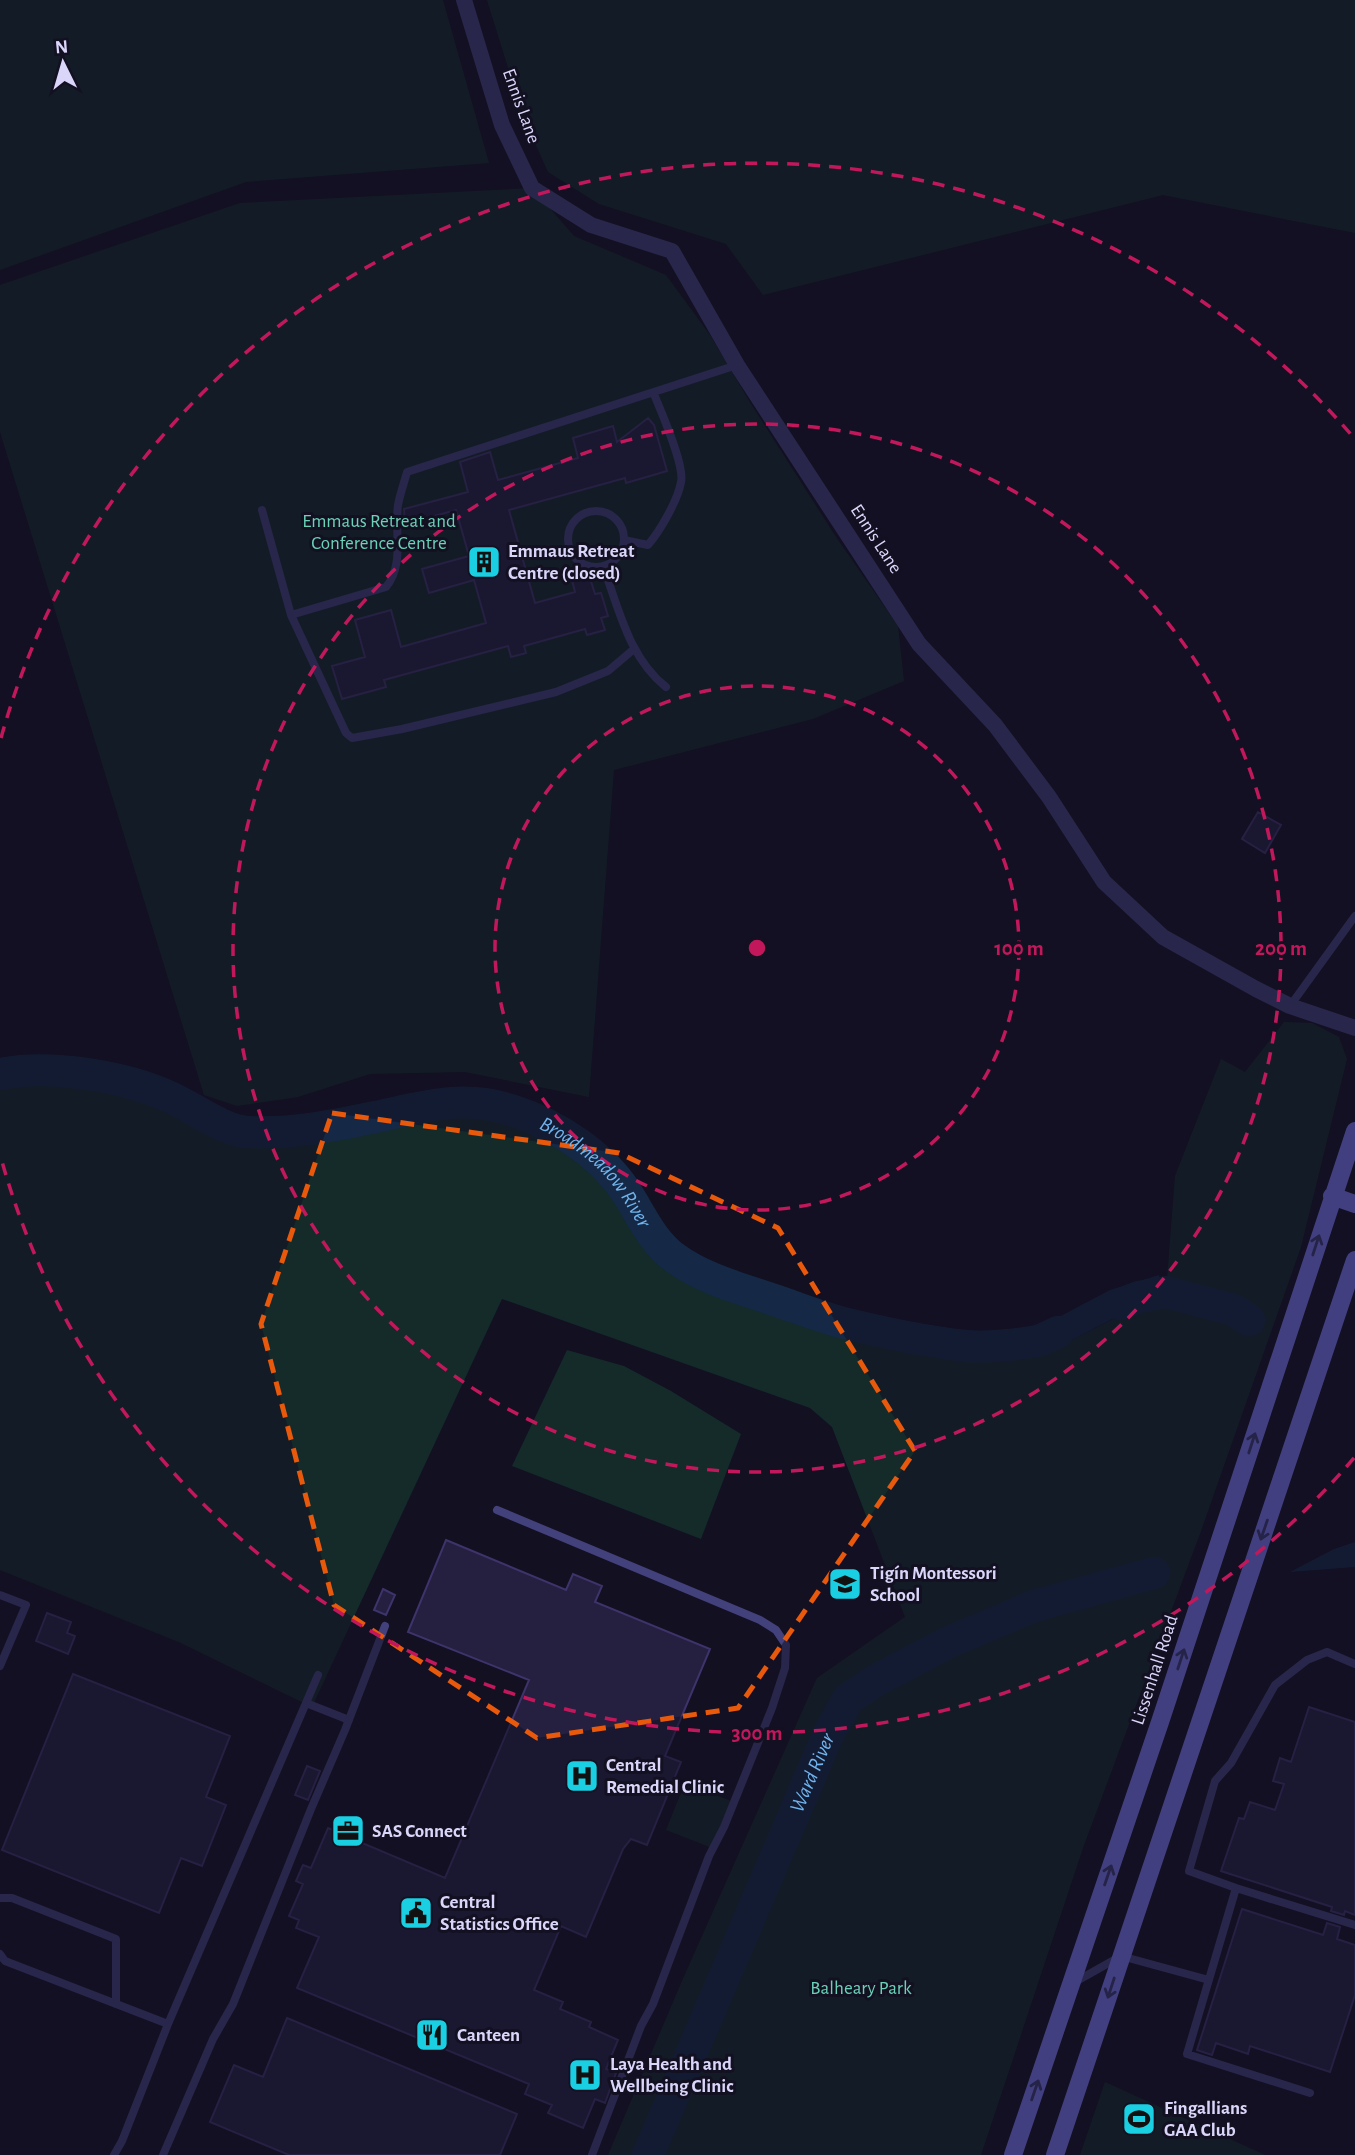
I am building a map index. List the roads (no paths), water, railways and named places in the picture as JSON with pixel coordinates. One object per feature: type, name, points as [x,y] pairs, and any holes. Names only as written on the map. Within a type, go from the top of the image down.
[{"type":"main road","name":"Lissenhall Road","points":[[1013,2155],[1160,1722],[1355,1130]]},
{"type":"main road","points":[[1332,1196],[1355,1204]]},
{"type":"main road","points":[[1055,2155],[1355,1260]]},
{"type":"street","name":"Ennis Lane","points":[[464,0],[502,125],[532,188],[590,225],[672,251],[737,365],[919,644],[995,725],[1049,797],[1104,882],[1163,937],[1290,1006],[1355,1028]]},
{"type":"lane","points":[[291,615],[386,587],[393,578],[397,557],[398,505],[407,472],[737,365]]},
{"type":"lane","points":[[624,540],[648,545],[660,531],[682,481],[680,466],[654,394]]},
{"type":"lane","points":[[262,510],[291,615],[346,733],[352,738],[402,729],[556,692],[608,671],[634,649]]},
{"type":"lane","points":[[589,512],[606,513],[620,524],[624,540],[618,557],[603,566],[586,565],[572,555],[568,538],[574,521],[589,512]]},
{"type":"lane","points":[[603,566],[634,649],[652,676],[666,687]]},
{"type":"lane","points":[[1290,1006],[1355,916]]},
{"type":"lane","points":[[496,1510],[760,1620],[776,1630],[786,1645],[786,1668],[772,1708],[724,1827],[709,1856],[592,2155]]},
{"type":"lane","points":[[0,1595],[26,1605],[0,1666]]},
{"type":"lane","points":[[163,2155],[213,2039],[233,2004],[385,1626]]},
{"type":"lane","points":[[1355,1664],[1327,1653],[1307,1660],[1275,1685],[1231,1763],[1215,1781],[1189,1871],[1355,1925]]},
{"type":"lane","points":[[114,2155],[152,2071],[169,2024],[318,1675]]},
{"type":"lane","points":[[306,1703],[349,1720]]},
{"type":"lane","points":[[1236,1888],[1187,2054],[1310,2093]]},
{"type":"lane","points":[[0,1898],[12,1898],[117,1939],[116,2004]]},
{"type":"lane","points":[[0,1954],[5,1961],[169,2024]]},
{"type":"lane","points":[[1071,1985],[1121,1956],[1209,1980]]},
{"type":"water","points":[[1159,1275],[1161,1294],[1060,1346],[1018,1352],[1018,1333],[1038,1328],[1110,1290]]},
{"type":"water","points":[[1355,1542],[1355,1567],[1290,1572],[1334,1549]]},
{"type":"waterway","name":"Broadmeadow River","points":[[0,1074],[64,1071],[131,1083],[179,1101],[229,1128],[249,1132],[312,1129],[443,1104],[493,1105],[529,1116],[579,1144],[620,1183],[650,1230],[668,1252],[686,1265],[721,1282],[838,1322],[938,1342],[974,1346],[1002,1345],[1037,1341],[1058,1332]]},
{"type":"waterway","points":[[1121,1304],[1139,1297],[1166,1292],[1234,1310],[1249,1320]]},
{"type":"waterway","name":"Ward River","points":[[648,2155],[828,1735],[848,1699],[875,1681],[949,1642],[1034,1606],[1154,1573]]},
{"type":"place","name":"Emmaus Retreat Centre (closed)","points":[[484,562]]},
{"type":"place","name":"Tigín Montessori School","points":[[845,1584]]},
{"type":"place","name":"Central Remedial Clinic","points":[[582,1776]]},
{"type":"place","name":"SAS Connect","points":[[348,1831]]},
{"type":"place","name":"Central Statistics Office","points":[[416,1913]]},
{"type":"place","name":"Canteen","points":[[432,2035]]},
{"type":"place","name":"Laya Health and Wellbeing Clinic","points":[[585,2075]]},
{"type":"place","name":"Fingallians GAA Club","points":[[1139,2119]]},
{"type":"park label","name":"Emmaus Retreat and Conference Centre","points":[[379,532]]},
{"type":"park label","name":"Balheary Park","points":[[861,1988]]}]
